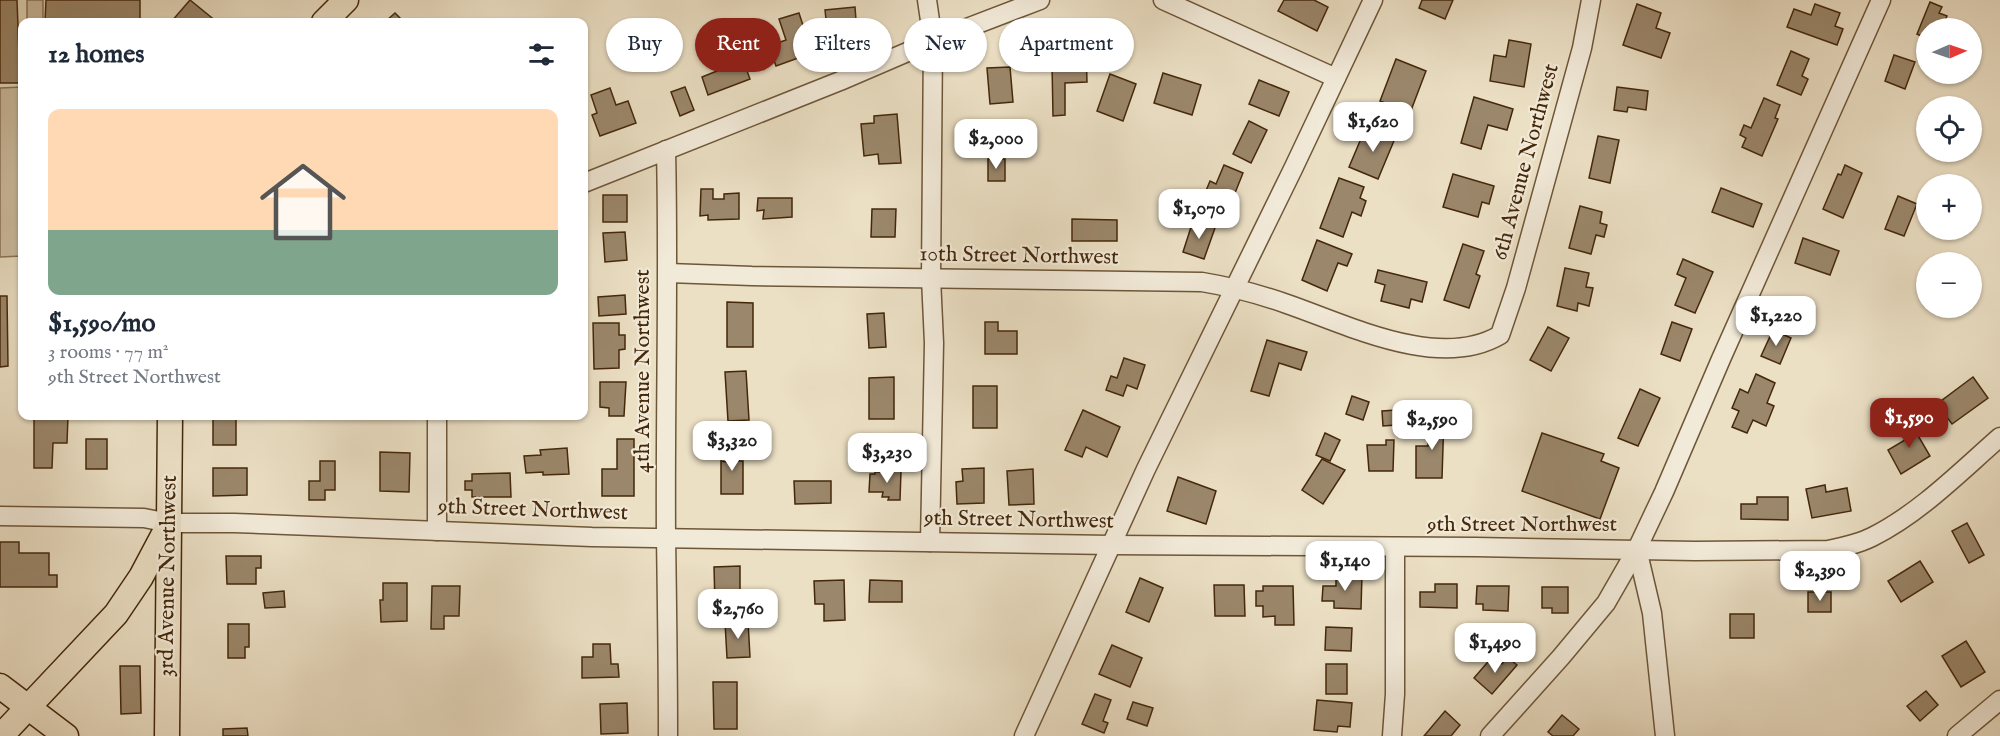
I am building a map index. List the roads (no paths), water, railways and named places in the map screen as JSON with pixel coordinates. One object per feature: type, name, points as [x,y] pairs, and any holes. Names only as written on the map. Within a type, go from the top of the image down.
[{"type":"main road","points":[[328,18],[346,0]]},
{"type":"main road","name":"3rd Avenue Northwest","points":[[167,736],[170,420]]},
{"type":"main road","points":[[1,736],[116,614],[141,577],[169,523]]},
{"type":"main road","points":[[0,687],[66,736]]},
{"type":"street","points":[[927,0],[930,18]]},
{"type":"street","points":[[987,20],[1040,0]]},
{"type":"street","points":[[1163,0],[1336,78]]},
{"type":"street","points":[[1024,736],[1146,469],[1374,0]]},
{"type":"street","name":"6th Avenue Northwest","points":[[1500,335],[1516,288],[1573,82],[1591,0]]},
{"type":"street","points":[[1490,736],[1606,603],[1637,549],[1881,0]]},
{"type":"street","points":[[588,181],[904,53]]},
{"type":"street","points":[[930,542],[934,343],[931,278],[933,72]]},
{"type":"street","name":"4th Avenue Northwest","points":[[666,150],[668,736]]},
{"type":"street","name":"10th Street Northwest","points":[[668,273],[1202,282],[1235,287],[1397,343],[1430,347],[1467,347],[1482,344],[1500,335]]},
{"type":"street","points":[[437,420],[437,531]]},
{"type":"street","name":"9th Street Northwest","points":[[0,516],[144,518],[169,523],[666,538],[1395,548],[1828,550],[1871,538],[1928,500],[2000,436]]},
{"type":"street","points":[[1392,736],[1395,694],[1395,548]]},
{"type":"street","points":[[1637,549],[1652,613],[1665,736]]},
{"type":"street","points":[[1957,736],[2000,700]]}]
